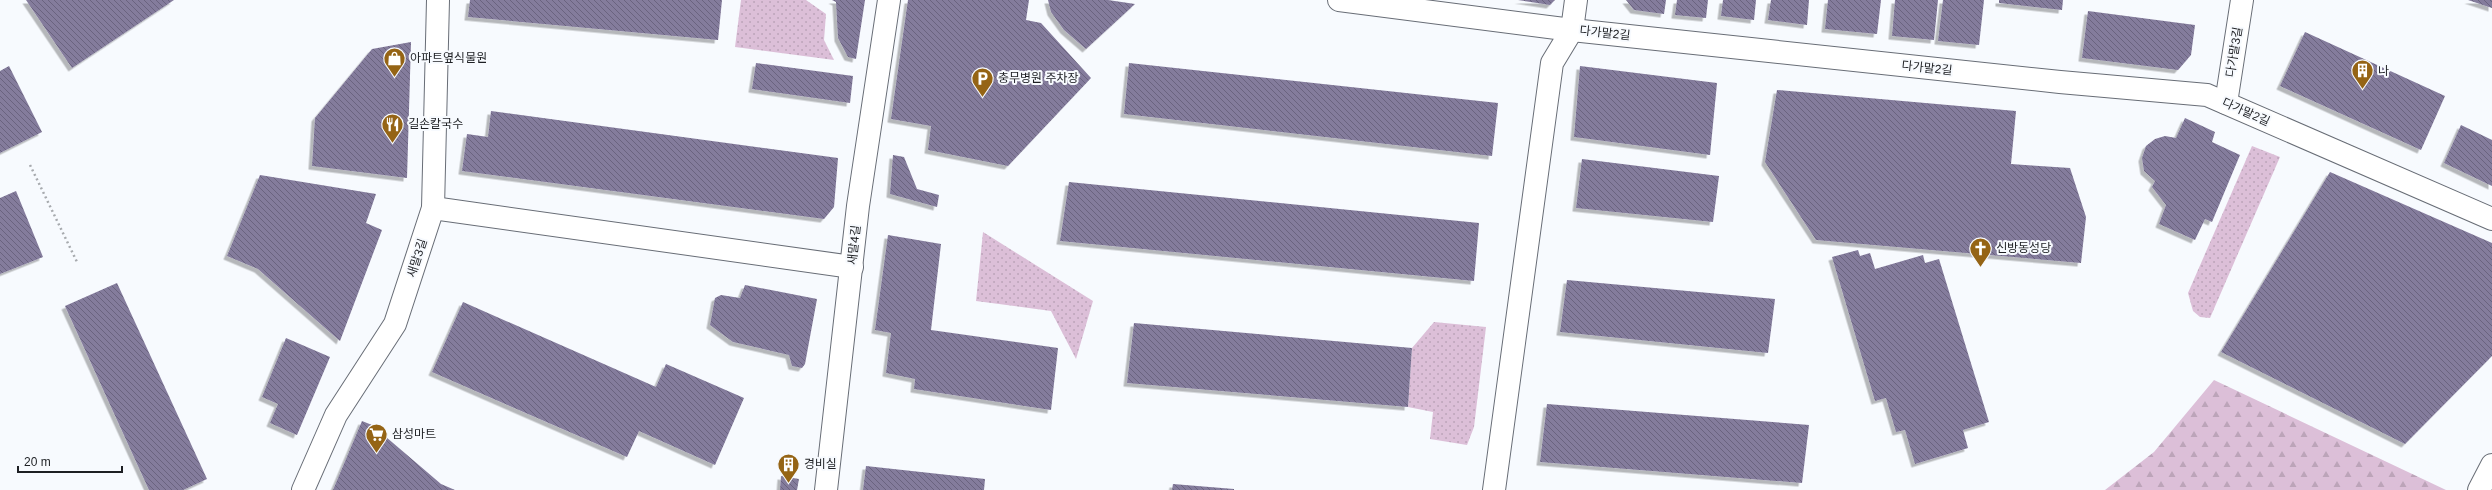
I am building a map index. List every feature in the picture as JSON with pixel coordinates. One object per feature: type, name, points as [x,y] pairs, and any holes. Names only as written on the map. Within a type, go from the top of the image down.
[{"type":"street","name":"새말3길","points":[[303,490],[336,415],[395,324],[433,208],[438,0]]},
{"type":"street","name":"새말4길","points":[[826,490],[852,267],[889,0]]},
{"type":"street","name":"다가말2길","points":[[1339,0],[1572,30],[2052,81],[2207,95],[2492,219]]},
{"type":"street","points":[[1494,490],[1552,63],[1572,30],[1576,0]]},
{"type":"street","name":"다가말3길","points":[[2226,103],[2242,0]]},
{"type":"street","points":[[433,208],[852,267]]},
{"type":"street","points":[[2479,490],[2492,465]]},
{"type":"path","points":[[30,166],[78,264]]},
{"type":"green space","points":[[741,0],[806,0],[826,14],[824,40],[834,60],[735,47]]},
{"type":"green space","points":[[2252,146],[2280,157],[2210,318],[2200,317],[2193,311],[2188,293]]},
{"type":"green space","points":[[983,232],[1093,301],[1076,359],[1051,311],[976,301]]},
{"type":"green space","points":[[1434,322],[1486,327],[1474,427],[1467,445],[1430,439],[1433,412],[1408,407],[1412,348]]},
{"type":"green space","points":[[2214,380],[2446,490],[2105,490],[2154,452]]},
{"type":"building","points":[[26,0],[174,0],[72,68]]},
{"type":"building","points":[[470,0],[722,0],[718,40],[468,17]]},
{"type":"building","points":[[832,0],[865,0],[856,59],[848,57],[838,38],[836,2]]},
{"type":"building","name":"충무병원 주차장","points":[[908,0],[1029,0],[1026,20],[1041,23],[1091,78],[1008,166],[928,150],[931,126],[891,119]]},
{"type":"building","points":[[1048,0],[1108,0],[1135,4],[1086,49],[1064,30],[1051,12]]},
{"type":"building","points":[[1518,0],[1555,0],[1550,5]]},
{"type":"building","points":[[1626,0],[1666,0],[1664,14],[1634,10]]},
{"type":"building","points":[[1677,0],[1708,0],[1706,18],[1675,15]]},
{"type":"building","points":[[1723,0],[1756,0],[1754,20],[1721,16]]},
{"type":"building","points":[[1771,0],[1809,0],[1807,25],[1768,20]]},
{"type":"building","points":[[1828,0],[1881,0],[1877,34],[1825,29]]},
{"type":"building","points":[[1895,0],[1938,0],[1934,40],[1892,36]]},
{"type":"building","points":[[1943,0],[1984,0],[1979,45],[1938,41]]},
{"type":"building","points":[[1999,0],[2063,0],[2062,10],[1999,3]]},
{"type":"building","points":[[2468,0],[2492,0],[2492,8]]},
{"type":"building","points":[[2088,11],[2195,25],[2191,55],[2178,70],[2082,58]]},
{"type":"building","name":"나","points":[[2305,32],[2445,96],[2421,150],[2280,86]]},
{"type":"building","points":[[411,42],[407,178],[312,166],[315,118],[372,49]]},
{"type":"building","points":[[756,63],[853,76],[850,103],[752,89]]},
{"type":"building","points":[[1129,63],[1498,103],[1492,156],[1124,114]]},
{"type":"building","points":[[9,66],[42,132],[0,153],[0,71]]},
{"type":"building","points":[[1580,66],[1717,83],[1710,155],[1574,137]]},
{"type":"building","points":[[1777,90],[2016,111],[2011,164],[2070,168],[2086,217],[2081,263],[1816,240],[1765,162]]},
{"type":"building","points":[[491,111],[838,158],[834,207],[824,219],[462,171],[467,134],[488,137]]},
{"type":"building","points":[[2185,118],[2215,132],[2212,142],[2240,155],[2212,222],[2205,219],[2195,240],[2159,224],[2166,205],[2152,187],[2155,181],[2144,171],[2142,158],[2146,146],[2155,139],[2165,136],[2176,138]]},
{"type":"building","points":[[2461,125],[2492,140],[2492,186],[2444,163]]},
{"type":"building","points":[[893,155],[904,157],[917,189],[939,195],[937,207],[890,194]]},
{"type":"building","points":[[1582,159],[1719,176],[1713,222],[1576,208]]},
{"type":"building","points":[[2330,172],[2492,243],[2492,356],[2405,444],[2221,352]]},
{"type":"building","points":[[260,175],[376,194],[366,223],[382,230],[340,341],[258,269],[227,256]]},
{"type":"building","points":[[1069,182],[1479,223],[1474,281],[1060,241]]},
{"type":"building","points":[[16,191],[43,257],[0,274],[0,198]]},
{"type":"building","points":[[888,235],[941,244],[931,330],[1058,348],[1051,410],[914,389],[915,379],[886,373],[891,333],[875,330]]},
{"type":"building","points":[[1858,250],[1860,256],[1870,253],[1875,269],[1923,255],[1925,263],[1939,259],[1989,422],[1963,430],[1968,448],[1915,464],[1905,430],[1896,432],[1886,398],[1875,401],[1832,257]]},
{"type":"building","points":[[1567,280],[1775,299],[1768,353],[1560,332]]},
{"type":"building","points":[[117,283],[207,479],[183,490],[149,490],[65,306]]},
{"type":"building","points":[[745,285],[817,299],[805,364],[802,368],[792,366],[789,355],[733,342],[710,325],[715,298],[721,295],[740,298]]},
{"type":"building","points":[[463,302],[656,387],[666,364],[744,398],[715,465],[639,431],[627,457],[432,372]]},
{"type":"building","points":[[1134,323],[1412,348],[1408,407],[1127,383]]},
{"type":"building","points":[[286,338],[330,357],[297,435],[270,423],[278,404],[262,397]]},
{"type":"building","points":[[1547,404],[1809,425],[1802,483],[1540,462]]},
{"type":"building","name":"삼성마트","points":[[362,421],[372,425],[441,484],[455,490],[333,490]]},
{"type":"building","points":[[866,466],[985,479],[984,490],[863,490]]},
{"type":"building","name":"경비실","points":[[781,476],[799,479],[797,490],[780,490]]},
{"type":"building","points":[[1173,484],[1234,489],[1234,490],[1172,490]]},
{"type":"place","name":"아파트옆식물원","points":[[395,78]]},
{"type":"place","name":"나","points":[[2363,90]]},
{"type":"place","name":"충무병원 주차장","points":[[983,98]]},
{"type":"place","name":"길손칼국수","points":[[392,144]]},
{"type":"place","name":"신방동성당","points":[[1980,268]]},
{"type":"place","name":"삼성마트","points":[[377,454]]},
{"type":"place","name":"경비실","points":[[789,484]]}]
